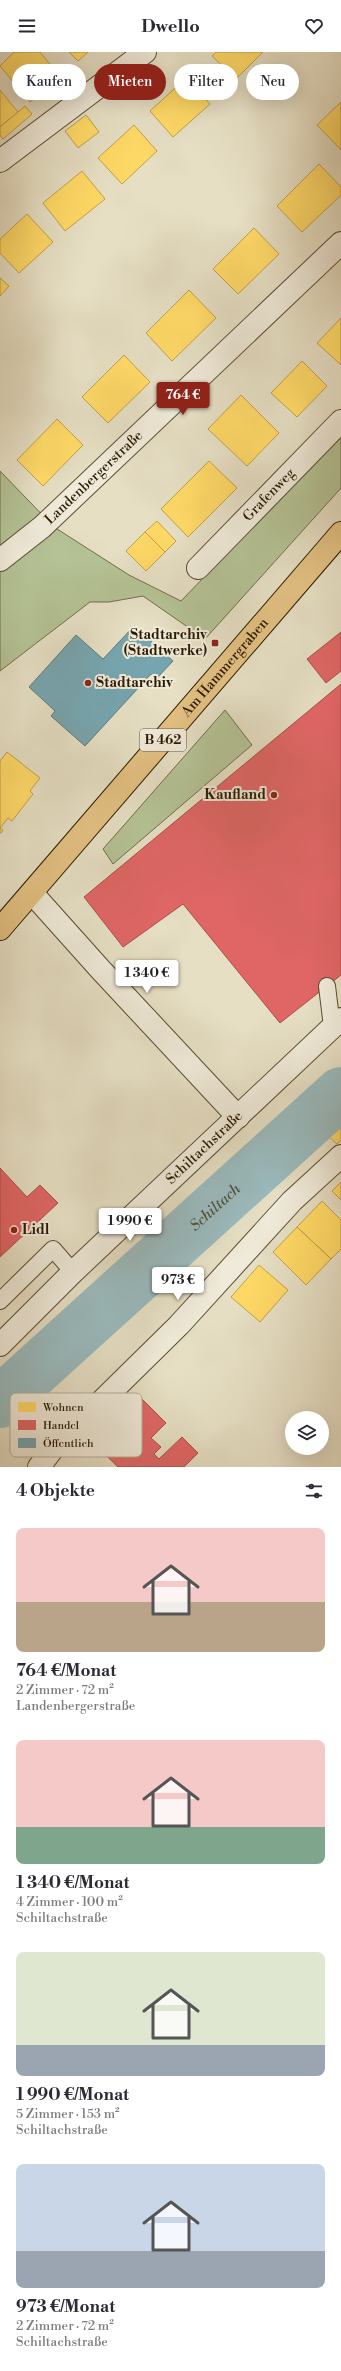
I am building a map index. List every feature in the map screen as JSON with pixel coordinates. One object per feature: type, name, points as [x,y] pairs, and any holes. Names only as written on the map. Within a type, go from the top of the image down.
[{"type":"main road","name":"Am Hammergraben","points":[[0,929],[341,534]]},
{"type":"street","points":[[0,161],[145,52]]},
{"type":"street","name":"Landenbergerstraße","points":[[0,560],[42,527],[341,243]]},
{"type":"street","name":"Grafenweg","points":[[198,568],[341,421]]},
{"type":"street","points":[[32,893],[100,969],[238,1116]]},
{"type":"street","name":"Schiltachstraße","points":[[0,1345],[74,1272],[336,1023]]},
{"type":"street","points":[[110,1393],[179,1325],[292,1201],[341,1156]]},
{"type":"street","points":[[39,1467],[46,1457]]},
{"type":"lane","points":[[328,986],[336,1023]]},
{"type":"lane","points":[[0,1301],[53,1249],[74,1272]]},
{"type":"green space","points":[[341,435],[341,488],[205,639],[143,596],[109,602],[90,602],[0,671],[0,471],[54,527],[129,575],[181,601]]},
{"type":"green space","points":[[225,710],[252,745],[113,864],[103,849]]},
{"type":"building: Wohnen","points":[[14,52],[40,52],[50,64],[12,64],[12,80],[0,66]]},
{"type":"building: Wohnen","points":[[69,52],[88,52],[78,61]]},
{"type":"building: Wohnen","points":[[216,52],[263,52],[251,64],[246,64],[246,69],[238,77],[238,64],[220,64],[212,56]]},
{"type":"building: Wohnen","points":[[174,89],[174,100],[206,100],[210,104],[173,137],[150,111],[162,100],[166,100],[166,96]]},
{"type":"building: Wohnen","points":[[0,90],[18,112],[0,127]]},
{"type":"building: Wohnen","points":[[341,102],[341,150],[317,125]]},
{"type":"building: Wohnen","points":[[25,106],[32,114],[3,139],[0,135],[0,127]]},
{"type":"building: Wohnen","points":[[86,115],[99,132],[78,148],[65,131]]},
{"type":"building: Wohnen","points":[[134,125],[157,151],[122,184],[98,158]]},
{"type":"building: Wohnen","points":[[319,164],[341,187],[341,195],[302,232],[277,206]]},
{"type":"building: Wohnen","points":[[82,171],[105,199],[65,231],[43,203]]},
{"type":"building: Wohnen","points":[[27,214],[53,242],[19,273],[0,253],[0,239]]},
{"type":"building: Wohnen","points":[[254,228],[279,254],[238,294],[213,269]]},
{"type":"building: Wohnen","points":[[0,278],[9,286],[0,296]]},
{"type":"building: Wohnen","points":[[189,290],[216,318],[172,361],[146,333]]},
{"type":"building: Wohnen","points":[[341,318],[341,365],[317,343]]},
{"type":"building: Wohnen","points":[[124,355],[150,382],[108,423],[82,397]]},
{"type":"building: Wohnen","points":[[302,361],[327,386],[297,417],[271,393]]},
{"type":"building: Wohnen","points":[[241,395],[279,433],[247,466],[208,429]]},
{"type":"building: Wohnen","points":[[57,419],[83,445],[43,486],[17,460]]},
{"type":"building: Wohnen","points":[[209,461],[237,488],[188,537],[161,509]]},
{"type":"building: Wohnen","points":[[157,521],[176,541],[165,552],[145,532]]},
{"type":"building: Wohnen","points":[[145,532],[165,552],[146,571],[126,551]]},
{"type":"building: Wohnen","points":[[7,752],[40,778],[30,791],[33,794],[12,821],[8,818],[0,828],[0,761]]},
{"type":"building: Wohnen","points":[[339,1109],[341,1111],[341,1140],[337,1144],[320,1129]]},
{"type":"building: Wohnen","points":[[341,1182],[341,1200],[332,1191]]},
{"type":"building: Wohnen","points":[[322,1201],[341,1220],[341,1249],[331,1259],[297,1227]]},
{"type":"building: Wohnen","points":[[297,1227],[331,1259],[306,1285],[273,1252]]},
{"type":"building: Wohnen","points":[[259,1265],[288,1290],[260,1322],[231,1297]]},
{"type":"building: Handel","points":[[341,632],[341,671],[326,683],[307,659]]},
{"type":"building: Handel","name":"Kaufland","points":[[341,684],[341,975],[280,1023],[183,904],[123,947],[84,897]]},
{"type":"building: Handel","name":"Lidl","points":[[0,1168],[27,1197],[40,1185],[58,1203],[0,1257]]},
{"type":"building: Handel","points":[[142,1399],[166,1423],[151,1438],[161,1447],[154,1454],[159,1459],[182,1437],[198,1453],[184,1467],[118,1467],[108,1457],[142,1457]]},
{"type":"building: Öffentlich","name":"Stadtarchiv","points":[[134,626],[173,661],[156,679],[151,674],[85,746],[51,716],[55,711],[29,687],[76,635],[103,659]]},
{"type":"waterway","name":"Schiltach","points":[[0,1402],[341,1093]]},
{"type":"place","name":"Stadtarchiv (Stadtwerke)","points":[[215,643]]},
{"type":"place","name":"Stadtarchiv","points":[[88,683]]},
{"type":"place","name":"Kaufland","points":[[274,795]]},
{"type":"place","name":"Lidl","points":[[14,1230]]}]
